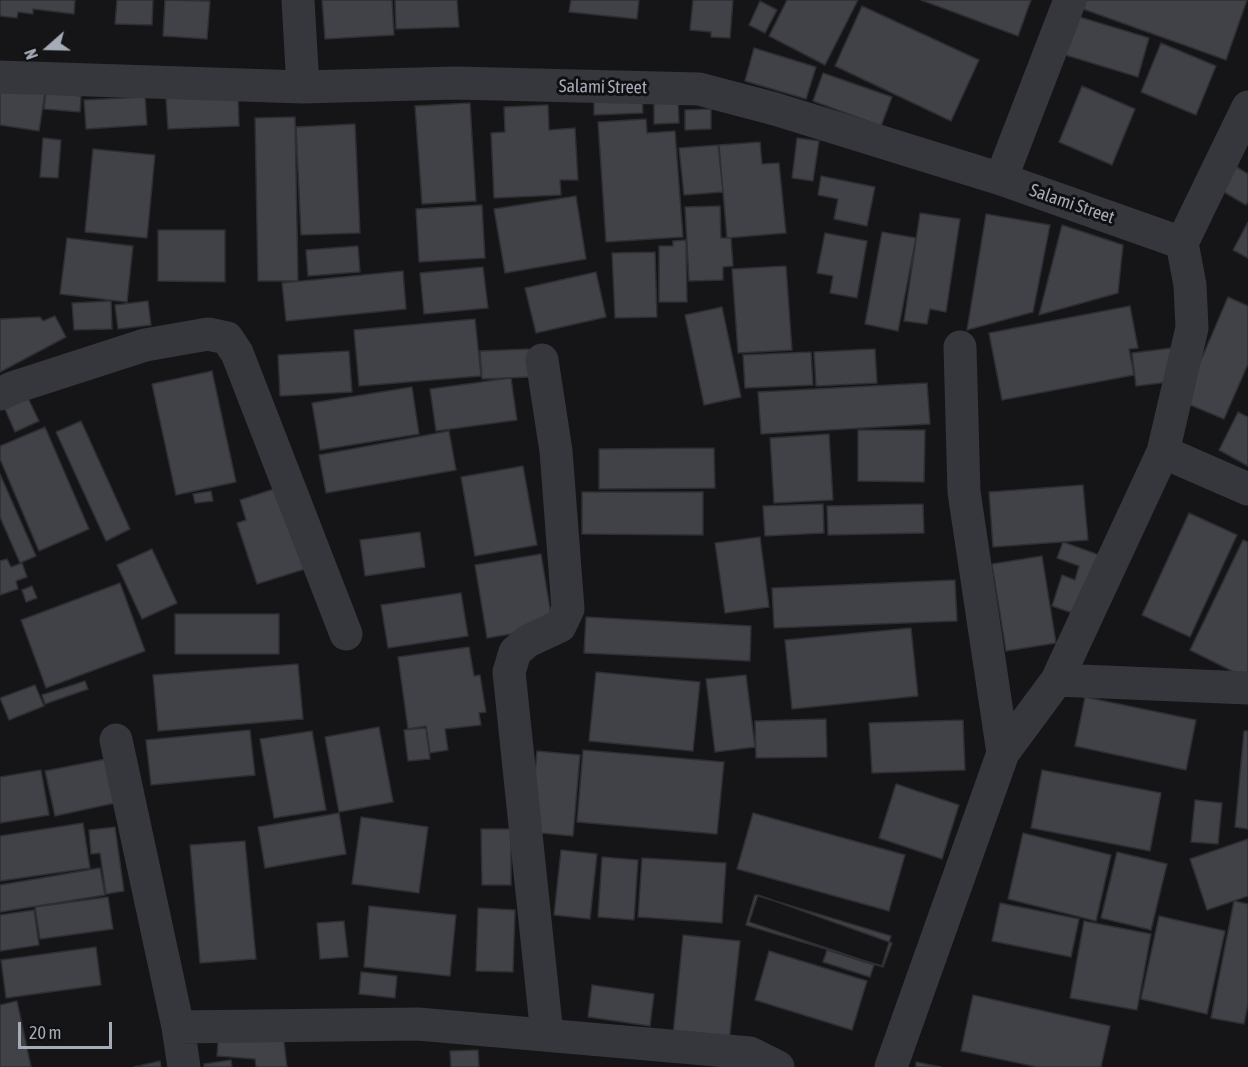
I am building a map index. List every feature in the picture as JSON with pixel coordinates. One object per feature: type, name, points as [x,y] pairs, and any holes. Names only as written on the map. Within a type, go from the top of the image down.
[{"type":"street","points":[[298,0],[303,87]]},
{"type":"street","points":[[1001,179],[1070,0]]},
{"type":"street","name":"Salami Street","points":[[0,77],[303,87],[456,83],[699,89],[775,109],[1001,179],[1182,243]]},
{"type":"street","points":[[891,1067],[1004,753],[1057,680],[1163,452],[1192,328],[1190,285],[1182,243],[1248,107]]},
{"type":"street","points":[[0,394],[12,388],[145,345],[208,334],[227,338],[237,353],[346,634]]},
{"type":"street","points":[[960,347],[964,492],[1004,753]]},
{"type":"street","points":[[542,360],[556,451],[568,609],[560,626],[528,641],[514,652],[509,672],[547,1035]]},
{"type":"street","points":[[1163,452],[1248,489]]},
{"type":"street","points":[[1057,680],[1248,688]]},
{"type":"street","points":[[116,740],[178,1027],[184,1067]]},
{"type":"street","points":[[178,1027],[418,1024],[750,1053],[778,1067]]},
{"type":"building","points":[[0,0],[75,0],[74,14],[33,9],[33,14],[18,12],[17,18],[0,16]]},
{"type":"building","points":[[117,0],[153,0],[152,25],[115,24]]},
{"type":"building","points":[[165,0],[210,1],[207,39],[163,36]]},
{"type":"building","points":[[322,0],[392,0],[394,35],[325,39]]},
{"type":"building","points":[[395,0],[457,0],[459,27],[396,29]]},
{"type":"building","points":[[571,0],[639,0],[637,19],[569,12]]},
{"type":"building","points":[[693,0],[733,0],[730,38],[711,37],[711,32],[690,30]]},
{"type":"building","points":[[787,0],[858,0],[825,65],[769,36]]},
{"type":"building","points":[[921,0],[1031,0],[1018,36]]},
{"type":"building","points":[[1086,0],[1247,0],[1226,60],[1083,9]]},
{"type":"building","points":[[760,1],[777,10],[765,33],[749,25]]},
{"type":"building","points":[[862,6],[979,60],[951,121],[835,66]]},
{"type":"building","points":[[1073,15],[1149,38],[1138,77],[1062,54]]},
{"type":"building","points":[[1161,43],[1216,66],[1196,115],[1141,92]]},
{"type":"building","points":[[754,48],[816,67],[806,99],[745,81]]},
{"type":"building","points":[[823,73],[892,97],[881,126],[813,101]]},
{"type":"building","points":[[0,86],[45,92],[39,131],[0,125]]},
{"type":"building","points":[[1082,86],[1135,109],[1112,165],[1059,142]]},
{"type":"building","points":[[46,92],[81,96],[80,112],[44,109]]},
{"type":"building","points":[[238,95],[239,126],[168,129],[166,98]]},
{"type":"building","points":[[145,97],[147,125],[86,129],[84,100]]},
{"type":"building","points":[[642,97],[643,113],[594,115],[594,99]]},
{"type":"building","points":[[678,99],[679,123],[654,124],[654,100]]},
{"type":"building","points":[[470,103],[476,201],[422,204],[415,106]]},
{"type":"building","points":[[548,105],[549,130],[575,128],[578,180],[560,180],[561,195],[494,198],[491,133],[505,132],[504,107]]},
{"type":"building","points":[[711,109],[711,129],[685,130],[685,110]]},
{"type":"building","points":[[295,117],[298,281],[258,281],[255,118]]},
{"type":"building","points":[[646,119],[647,133],[675,131],[683,237],[606,242],[598,122]]},
{"type":"building","points":[[355,124],[360,233],[301,235],[296,127]]},
{"type":"building","points":[[43,138],[61,140],[58,178],[40,177]]},
{"type":"building","points":[[797,138],[819,141],[813,181],[792,178]]},
{"type":"building","points":[[760,142],[762,164],[779,163],[786,233],[727,238],[719,145]]},
{"type":"building","points":[[718,145],[723,192],[684,195],[679,148]]},
{"type":"building","points":[[93,149],[155,155],[147,238],[85,232]]},
{"type":"building","points":[[1225,160],[1248,174],[1248,202],[1246,205],[1212,185]]},
{"type":"building","points":[[821,176],[875,187],[867,226],[834,219],[838,199],[818,195]]},
{"type":"building","points":[[576,196],[586,259],[505,273],[494,209]]},
{"type":"building","points":[[482,205],[485,258],[419,262],[416,209]]},
{"type":"building","points":[[720,206],[721,238],[731,238],[733,266],[723,267],[723,280],[689,281],[685,207]]},
{"type":"building","points":[[920,213],[960,219],[946,312],[930,309],[927,324],[904,321]]},
{"type":"building","points":[[986,214],[1050,225],[1033,312],[967,330]]},
{"type":"building","points":[[1248,222],[1248,258],[1233,250]]},
{"type":"building","points":[[1062,225],[1123,245],[1118,293],[1039,315]]},
{"type":"building","points":[[158,230],[225,230],[225,282],[158,281]]},
{"type":"building","points":[[882,232],[916,238],[898,331],[865,324]]},
{"type":"building","points":[[825,233],[867,241],[857,298],[830,293],[833,276],[817,273]]},
{"type":"building","points":[[67,238],[133,246],[127,302],[60,294]]},
{"type":"building","points":[[686,240],[687,302],[659,302],[659,246],[673,246],[673,241]]},
{"type":"building","points":[[358,246],[360,272],[308,276],[306,250]]},
{"type":"building","points":[[655,252],[657,317],[615,318],[612,253]]},
{"type":"building","points":[[786,266],[792,350],[738,353],[732,269]]},
{"type":"building","points":[[483,267],[488,308],[424,314],[420,273]]},
{"type":"building","points":[[403,271],[406,309],[286,321],[282,283]]},
{"type":"building","points":[[596,272],[606,317],[536,333],[525,288]]},
{"type":"building","points":[[1228,297],[1248,306],[1248,364],[1224,419],[1183,402]]},
{"type":"building","points":[[111,301],[112,329],[74,330],[72,303]]},
{"type":"building","points":[[148,301],[151,325],[118,329],[115,305]]},
{"type":"building","points":[[1130,306],[1138,348],[1129,349],[1134,375],[1002,400],[989,333]]},
{"type":"building","points":[[722,307],[741,397],[704,405],[685,315]]},
{"type":"building","points":[[55,316],[66,337],[0,372],[0,319],[40,317],[43,321]]},
{"type":"building","points":[[475,319],[481,376],[359,386],[354,330]]},
{"type":"building","points":[[1172,348],[1177,381],[1136,386],[1132,353]]},
{"type":"building","points":[[529,349],[530,377],[482,379],[480,351]]},
{"type":"building","points":[[875,349],[877,383],[816,386],[814,352]]},
{"type":"building","points":[[349,351],[352,392],[280,396],[278,355]]},
{"type":"building","points":[[811,352],[813,385],[745,388],[743,355]]},
{"type":"building","points":[[212,371],[236,482],[176,495],[152,384]]},
{"type":"building","points":[[511,378],[517,420],[436,431],[430,389]]},
{"type":"building","points":[[927,383],[930,424],[761,434],[758,392]]},
{"type":"building","points":[[412,387],[419,434],[320,450],[312,403]]},
{"type":"building","points":[[28,398],[39,421],[15,432],[5,409]]},
{"type":"building","points":[[1238,412],[1248,417],[1248,466],[1219,450]]},
{"type":"building","points":[[81,421],[130,529],[106,541],[56,432]]},
{"type":"building","points":[[45,427],[89,529],[39,551],[0,459],[0,446]]},
{"type":"building","points":[[858,430],[925,430],[924,482],[858,481]]},
{"type":"building","points":[[449,431],[456,470],[326,493],[319,455]]},
{"type":"building","points":[[829,434],[833,500],[774,503],[770,438]]},
{"type":"building","points":[[714,448],[715,488],[599,489],[599,449]]},
{"type":"building","points":[[523,466],[537,545],[475,556],[461,477]]},
{"type":"building","points":[[0,474],[36,556],[20,563],[0,517]]},
{"type":"building","points":[[1083,485],[1088,540],[993,547],[989,492]]},
{"type":"building","points":[[280,487],[305,569],[257,584],[237,523],[246,520],[240,500]]},
{"type":"building","points":[[211,491],[213,501],[195,503],[193,494]]},
{"type":"building","points":[[582,492],[703,492],[703,535],[582,534]]},
{"type":"building","points":[[823,504],[824,533],[765,536],[763,506]]},
{"type":"building","points":[[923,504],[924,533],[828,535],[827,506]]},
{"type":"building","points":[[1189,513],[1237,535],[1190,637],[1142,615]]},
{"type":"building","points":[[420,532],[425,567],[365,576],[360,540]]},
{"type":"building","points":[[760,537],[769,607],[725,613],[715,543]]},
{"type":"building","points":[[1243,540],[1248,542],[1248,679],[1190,650]]},
{"type":"building","points":[[1063,542],[1102,556],[1081,616],[1052,606],[1062,575],[1075,580],[1079,566],[1057,558]]},
{"type":"building","points":[[152,549],[177,603],[142,619],[117,565]]},
{"type":"building","points":[[541,554],[553,627],[487,638],[475,565]]},
{"type":"building","points":[[1042,556],[1056,643],[1006,651],[992,564]]},
{"type":"building","points":[[7,559],[11,567],[22,563],[27,577],[16,581],[18,589],[0,595],[0,561]]},
{"type":"building","points":[[955,580],[957,621],[774,628],[772,588]]},
{"type":"building","points":[[120,583],[145,651],[46,688],[21,620]]},
{"type":"building","points":[[32,586],[37,598],[26,602],[22,590]]},
{"type":"building","points":[[461,593],[468,636],[388,648],[381,605]]},
{"type":"building","points":[[175,614],[279,614],[279,654],[175,654]]},
{"type":"building","points":[[586,617],[751,626],[750,661],[584,653]]},
{"type":"building","points":[[911,628],[918,696],[792,709],[785,640]]},
{"type":"building","points":[[469,647],[474,676],[480,675],[486,712],[479,713],[481,725],[445,729],[448,750],[430,753],[426,726],[408,729],[398,657]]},
{"type":"building","points":[[298,664],[303,719],[158,731],[153,675]]},
{"type":"building","points":[[596,672],[700,682],[693,751],[589,741]]},
{"type":"building","points":[[746,675],[755,747],[715,752],[706,679]]},
{"type":"building","points":[[85,681],[88,689],[45,704],[42,695]]},
{"type":"building","points":[[35,685],[44,706],[9,720],[0,698]]},
{"type":"building","points":[[1085,697],[1196,720],[1186,770],[1075,746]]},
{"type":"building","points":[[826,719],[827,757],[756,758],[755,721]]},
{"type":"building","points":[[963,720],[965,770],[872,773],[869,723]]},
{"type":"building","points":[[379,727],[393,802],[339,812],[325,737]]},
{"type":"building","points":[[426,728],[430,759],[408,761],[404,730]]},
{"type":"building","points":[[250,730],[255,775],[151,785],[146,740]]},
{"type":"building","points":[[312,731],[326,810],[274,818],[260,739]]},
{"type":"building","points":[[1244,731],[1248,731],[1248,829],[1235,827]]},
{"type":"building","points":[[583,750],[724,762],[717,834],[577,822]]},
{"type":"building","points":[[537,751],[580,755],[573,836],[530,832]]},
{"type":"building","points":[[106,759],[115,803],[55,816],[45,771]]},
{"type":"building","points":[[41,770],[49,815],[0,823],[0,777]]},
{"type":"building","points":[[1042,770],[1161,793],[1150,851],[1031,828]]},
{"type":"building","points":[[896,784],[959,805],[942,859],[879,838]]},
{"type":"building","points":[[1195,800],[1222,803],[1218,844],[1191,842]]},
{"type":"building","points":[[339,813],[346,854],[265,868],[258,827]]},
{"type":"building","points":[[753,813],[905,855],[889,911],[737,869]]},
{"type":"building","points":[[361,817],[428,827],[419,893],[352,884]]},
{"type":"building","points":[[83,823],[90,868],[0,881],[0,836]]},
{"type":"building","points":[[115,827],[124,891],[106,894],[100,853],[91,854],[89,830]]},
{"type":"building","points":[[481,829],[511,829],[511,885],[482,885]]},
{"type":"building","points":[[1023,833],[1111,855],[1096,921],[1008,899]]},
{"type":"building","points":[[1248,839],[1248,896],[1207,910],[1190,859]]},
{"type":"building","points":[[245,841],[256,959],[200,963],[190,845]]},
{"type":"building","points":[[561,850],[597,854],[590,919],[554,915]]},
{"type":"building","points":[[1117,852],[1167,864],[1151,930],[1101,918]]},
{"type":"building","points":[[602,857],[638,860],[634,920],[598,917]]},
{"type":"building","points":[[642,858],[726,863],[722,923],[638,917]]},
{"type":"building","points":[[100,868],[105,895],[0,912],[0,885]]},
{"type":"building","points":[[755,895],[891,936],[882,966],[746,925]]},
{"type":"building","points":[[758,895],[892,943],[883,967],[749,922]]},
{"type":"building","points":[[108,897],[113,929],[40,939],[35,907]]},
{"type":"building","points":[[1234,901],[1248,904],[1248,1004],[1244,1024],[1211,1018]]},
{"type":"building","points":[[1000,903],[1079,919],[1071,957],[992,941]]},
{"type":"building","points":[[369,906],[456,915],[450,976],[364,967]]},
{"type":"building","points":[[478,908],[515,910],[513,972],[476,971]]},
{"type":"building","points":[[34,910],[39,945],[0,951],[0,915]]},
{"type":"building","points":[[1159,916],[1225,931],[1207,1014],[1141,999]]},
{"type":"building","points":[[344,921],[348,957],[320,959],[317,923]]},
{"type":"building","points":[[1084,921],[1151,934],[1137,1010],[1070,998]]},
{"type":"building","points":[[683,935],[740,941],[729,1042],[673,1035]]},
{"type":"building","points":[[96,947],[101,985],[6,998],[1,960]]},
{"type":"building","points":[[827,950],[874,965],[870,977],[823,962]]},
{"type":"building","points":[[769,951],[867,981],[852,1030],[755,1000]]},
{"type":"building","points":[[361,972],[397,976],[395,998],[359,994]]},
{"type":"building","points":[[592,985],[654,994],[650,1026],[588,1017]]},
{"type":"building","points":[[973,995],[1110,1026],[1101,1067],[1037,1067],[961,1051]]},
{"type":"building","points":[[17,1001],[31,1067],[0,1067],[0,1005]]},
{"type":"building","points":[[219,1030],[283,1034],[287,1067],[256,1067],[255,1059],[217,1056]]},
{"type":"building","points":[[478,1050],[479,1067],[451,1067],[450,1051]]},
{"type":"building","points":[[231,1060],[232,1067],[204,1067],[204,1064]]},
{"type":"building","points":[[160,1061],[161,1067],[134,1067]]},
{"type":"building","points":[[916,1062],[941,1067],[916,1067]]}]
